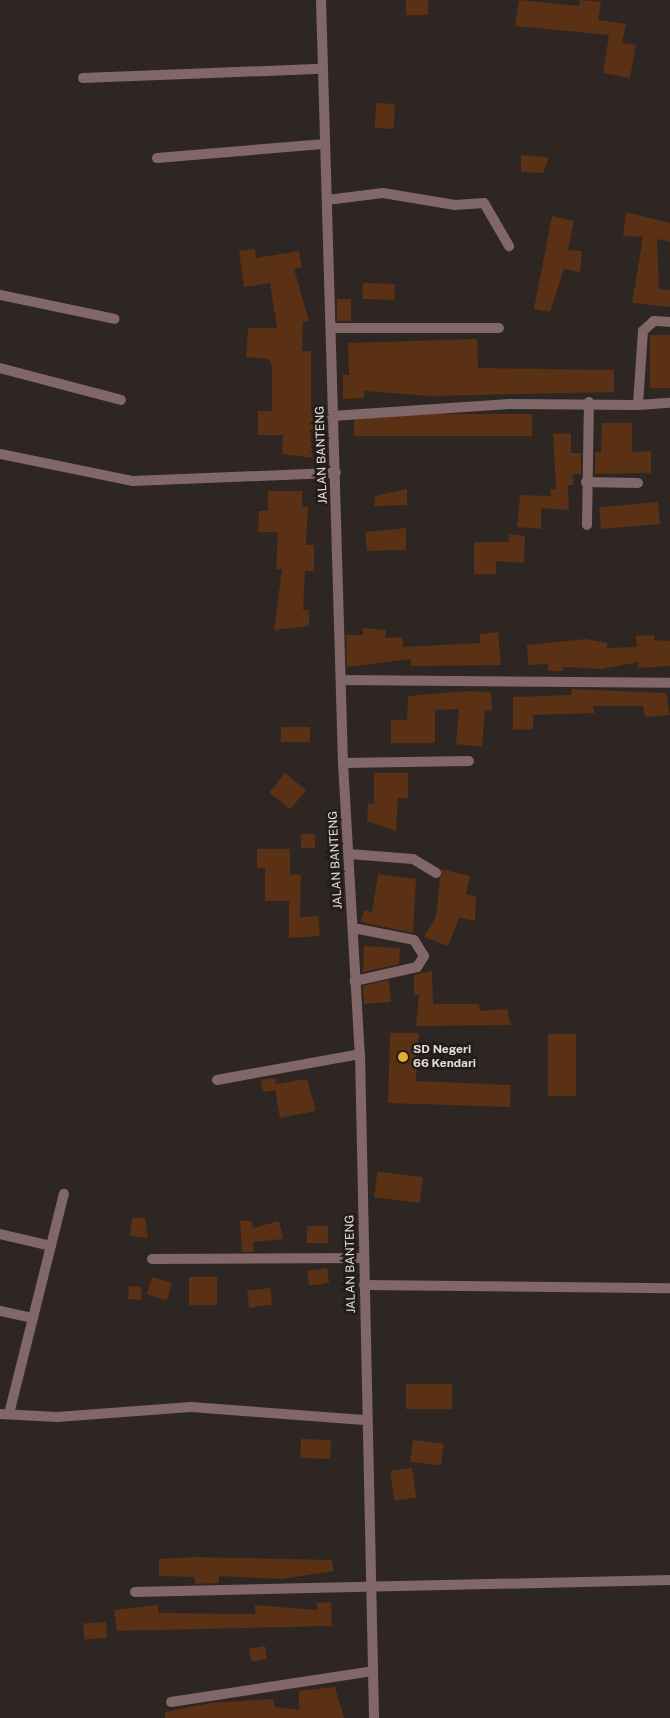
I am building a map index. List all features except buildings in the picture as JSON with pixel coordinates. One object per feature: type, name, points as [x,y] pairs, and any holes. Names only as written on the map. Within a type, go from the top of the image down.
[{"type":"street","name":"JALAN BANTENG","points":[[321,0],[322,144],[327,200],[333,328],[332,416],[336,473],[343,763],[360,1054],[365,1420],[373,1586],[374,1718]]},
{"type":"street","points":[[83,78],[321,69]]},
{"type":"street","points":[[157,158],[322,144]]},
{"type":"street","points":[[327,200],[384,193],[455,204],[484,203],[509,246]]},
{"type":"street","points":[[0,295],[115,319]]},
{"type":"street","points":[[638,405],[643,331],[654,321],[670,322]]},
{"type":"street","points":[[333,328],[499,328]]},
{"type":"street","points":[[0,368],[121,400]]},
{"type":"street","points":[[587,525],[586,482],[589,402]]},
{"type":"street","points":[[332,416],[589,402],[638,405],[670,403]]},
{"type":"street","points":[[0,454],[133,481],[336,473]]},
{"type":"street","points":[[586,482],[638,483]]},
{"type":"street","points":[[342,680],[670,683]]},
{"type":"street","points":[[343,763],[469,761]]},
{"type":"street","points":[[349,854],[413,859],[436,873]]},
{"type":"street","points":[[352,928],[414,940],[424,956],[417,967],[355,981]]},
{"type":"street","points":[[217,1080],[360,1054]]},
{"type":"street","points":[[64,1194],[33,1318],[4,1414],[57,1417],[191,1407],[365,1420]]},
{"type":"street","points":[[0,1234],[51,1246]]},
{"type":"street","points":[[152,1259],[364,1258]]},
{"type":"street","points":[[364,1285],[670,1288]]},
{"type":"street","points":[[0,1311],[33,1318]]},
{"type":"street","points":[[135,1592],[670,1580]]},
{"type":"street","points":[[171,1702],[373,1671]]},
{"type":"place","name":"SD Negeri 66 Kendari","points":[[403,1057]]}]
